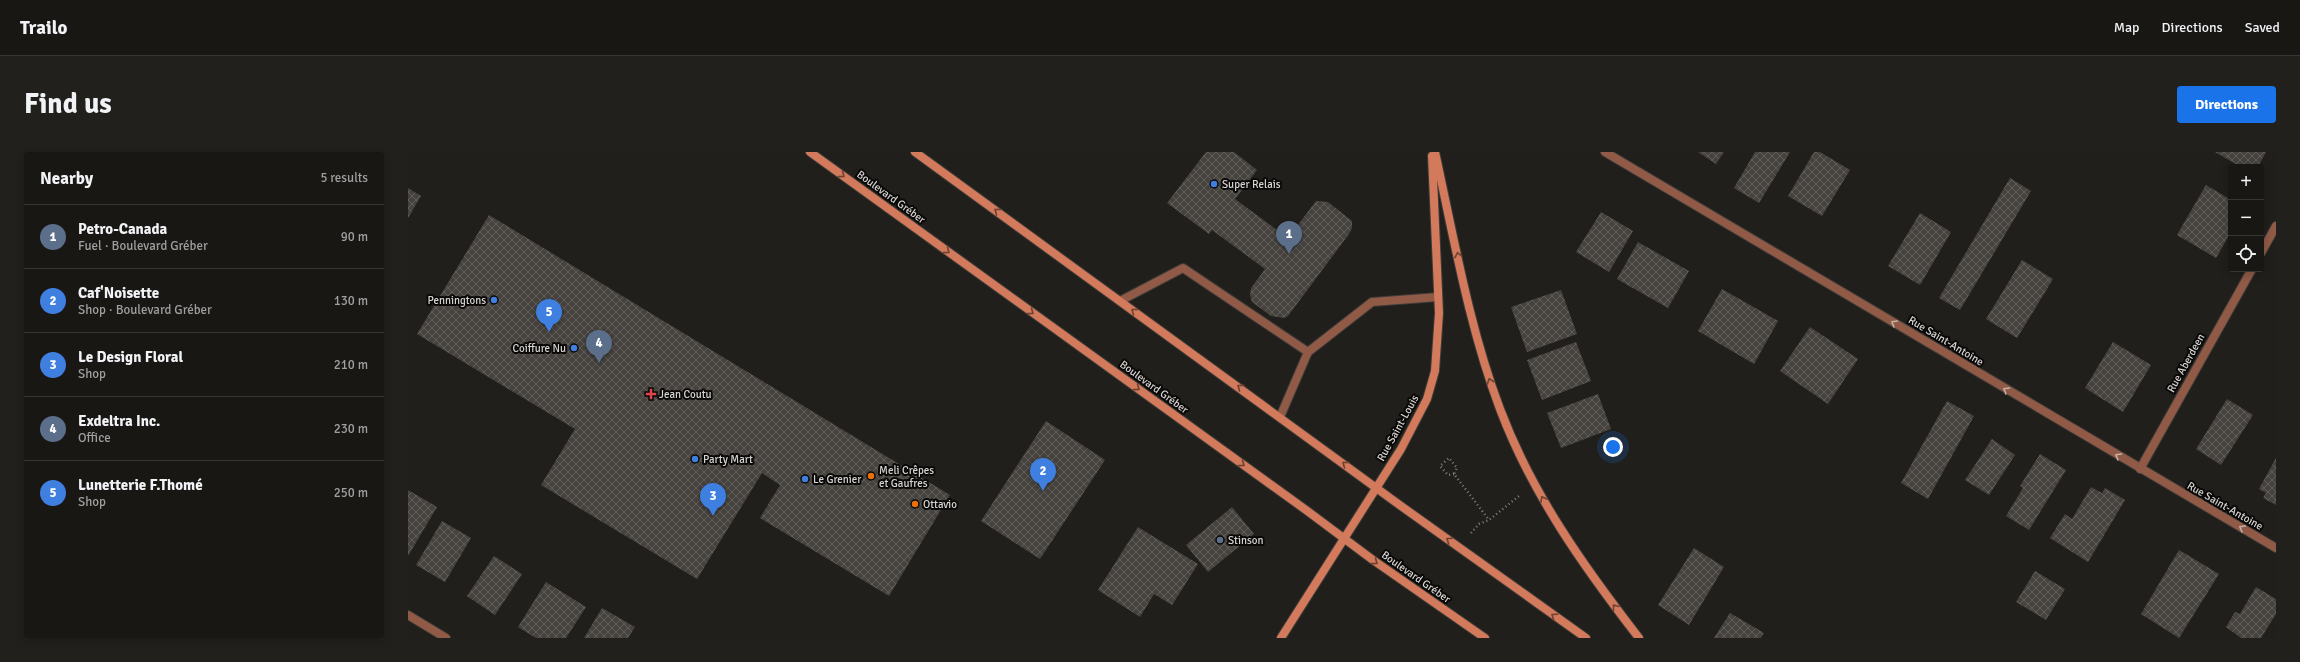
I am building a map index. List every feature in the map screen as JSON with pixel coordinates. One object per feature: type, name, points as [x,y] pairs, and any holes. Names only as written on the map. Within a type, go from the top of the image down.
[{"type":"main road","name":"Boulevard Gréber","points":[[810,152],[1344,538],[1485,638]]},
{"type":"main road","points":[[915,152],[1586,638]]},
{"type":"main road","name":"Rue Saint-Louis","points":[[1281,638],[1401,449],[1427,398],[1435,371],[1438,297],[1432,152]]},
{"type":"main road","points":[[1435,152],[1472,316],[1486,371],[1500,411],[1535,484],[1567,540],[1589,574],[1639,638]]},
{"type":"street","name":"Rue Saint-Antoine","points":[[1605,152],[2276,548]]},
{"type":"street","points":[[2264,248],[2276,226]]},
{"type":"street","points":[[1120,301],[1183,268],[1308,352]]},
{"type":"street","name":"Rue Aberdeen","points":[[2140,469],[2250,272]]},
{"type":"street","points":[[1280,417],[1308,352],[1372,302],[1438,297]]},
{"type":"street","points":[[408,615],[446,638]]},
{"type":"path","points":[[1449,458],[1457,468],[1454,474],[1448,475],[1440,466],[1449,458]]},
{"type":"path","points":[[1454,474],[1490,520]]},
{"type":"path","points":[[1458,546],[1479,524],[1490,520],[1535,484]]},
{"type":"building","points":[[1206,152],[1234,152],[1257,170],[1235,199],[1288,238],[1316,201],[1328,202],[1352,221],[1352,228],[1349,234],[1288,316],[1284,318],[1271,316],[1252,302],[1250,295],[1251,288],[1265,269],[1212,230],[1209,234],[1167,203]]},
{"type":"building","points":[[1698,152],[1724,152],[1716,164]]},
{"type":"building","points":[[1755,152],[1790,152],[1759,203],[1734,188]]},
{"type":"building","points":[[1814,152],[1820,152],[1850,170],[1822,216],[1788,196]]},
{"type":"building","points":[[2215,152],[2266,152],[2260,164],[2236,164]]},
{"type":"building","points":[[2010,178],[2031,191],[1960,310],[1939,298]]},
{"type":"building","points":[[2206,185],[2228,198],[2228,237],[2216,258],[2177,235]]},
{"type":"building","points":[[408,188],[421,196],[408,218]]},
{"type":"building","points":[[1601,212],[1633,231],[1609,272],[1576,252]]},
{"type":"building","points":[[1920,213],[1951,232],[1920,285],[1888,266]]},
{"type":"building","points":[[489,215],[950,495],[889,596],[760,518],[780,485],[762,473],[697,579],[541,485],[575,429],[417,334]]},
{"type":"building","points":[[1638,242],[1689,271],[1668,308],[1617,279]]},
{"type":"building","points":[[2022,260],[2053,279],[2017,338],[1986,319]]},
{"type":"building","points":[[1722,289],[1778,321],[1754,364],[1698,331]]},
{"type":"building","points":[[1561,290],[1577,334],[1527,352],[1511,307]]},
{"type":"building","points":[[1810,327],[1858,359],[1828,404],[1780,371]]},
{"type":"building","points":[[1576,342],[1591,381],[1542,400],[1527,360]]},
{"type":"building","points":[[2113,342],[2151,365],[2123,412],[2085,388]]},
{"type":"building","points":[[1598,394],[1611,429],[1561,448],[1547,413]]},
{"type":"building","points":[[2227,399],[2253,415],[2221,465],[2196,449]]},
{"type":"building","points":[[1947,401],[1974,416],[1928,499],[1901,483]]},
{"type":"building","points":[[1046,421],[1105,460],[1040,559],[981,521]]},
{"type":"building","points":[[1992,439],[2015,455],[1989,495],[1965,480]]},
{"type":"building","points":[[2040,454],[2066,470],[2029,530],[2006,516],[2023,488],[2020,486]]},
{"type":"building","points":[[2276,458],[2276,505],[2263,498],[2266,493],[2259,489]]},
{"type":"building","points":[[2091,487],[2102,493],[2105,488],[2125,500],[2088,562],[2050,538],[2065,514],[2072,519]]},
{"type":"building","points":[[408,490],[437,507],[408,556]]},
{"type":"building","name":"Stinson","points":[[1232,507],[1254,534],[1208,572],[1186,545]]},
{"type":"building","points":[[442,521],[471,538],[445,582],[416,565]]},
{"type":"building","points":[[1138,527],[1198,564],[1172,605],[1154,594],[1140,617],[1098,590]]},
{"type":"building","points":[[1694,548],[1724,567],[1689,625],[1658,605]]},
{"type":"building","points":[[2179,550],[2219,574],[2179,638],[2141,614]]},
{"type":"building","points":[[494,556],[522,574],[495,615],[467,596]]},
{"type":"building","points":[[2035,571],[2065,589],[2046,620],[2016,602]]},
{"type":"building","points":[[546,582],[586,607],[566,638],[536,638],[518,627]]},
{"type":"building","points":[[2256,587],[2276,599],[2276,614],[2261,638],[2241,638],[2226,627],[2235,612],[2240,614]]},
{"type":"building","points":[[602,608],[635,627],[628,638],[584,638]]},
{"type":"building","points":[[1730,613],[1764,633],[1761,638],[1714,638]]},
{"type":"place","name":"Super Relais","points":[[1214,184]]},
{"type":"place","name":"Petro-Canada","points":[[1289,254]]},
{"type":"place","name":"Penningtons","points":[[494,300]]},
{"type":"place","name":"Lunetterie F.Thomé","points":[[549,332]]},
{"type":"place","name":"Coiffure Nu","points":[[574,348]]},
{"type":"place","name":"Exdeltra Inc.","points":[[599,363]]},
{"type":"place","name":"Jean Coutu","points":[[651,394]]},
{"type":"place","name":"Party Mart","points":[[695,459]]},
{"type":"place","name":"Meli Crêpes et Gaufres","points":[[871,476]]},
{"type":"place","name":"Le Grenier","points":[[805,479]]},
{"type":"place","name":"Caf'Noisette","points":[[1043,491]]},
{"type":"place","name":"Ottavio","points":[[915,504]]},
{"type":"place","name":"Le Design Floral","points":[[713,516]]},
{"type":"place","name":"Stinson","points":[[1220,540]]}]
